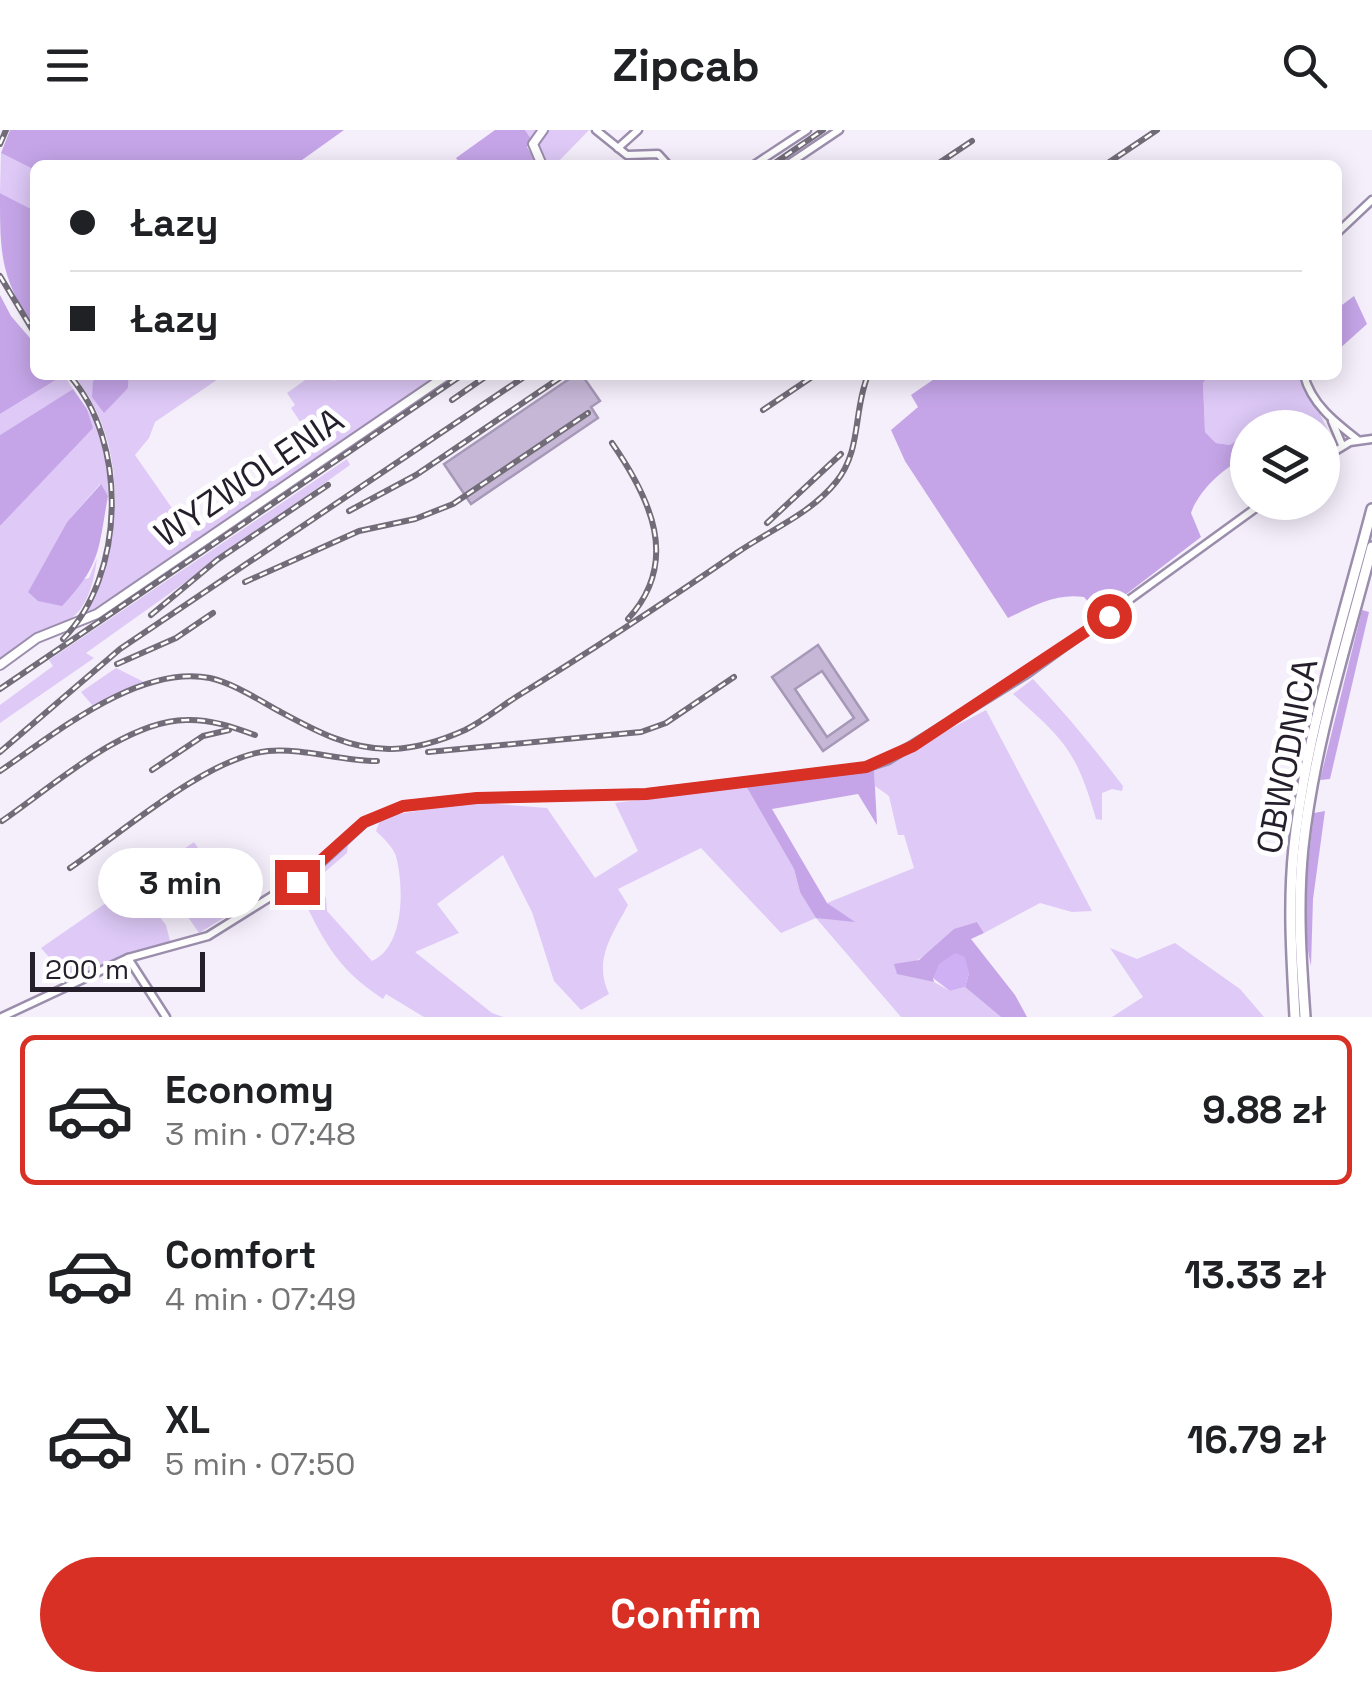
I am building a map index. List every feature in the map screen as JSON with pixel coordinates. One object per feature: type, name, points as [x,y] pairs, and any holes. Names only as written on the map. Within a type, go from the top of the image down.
[{"type":"main road","name":"OBWODNICA","points":[[1296,1017],[1291,900],[1298,818],[1310,748],[1372,509]]},
{"type":"main road","name":"OBWODNICA","points":[[1306,1017],[1300,917],[1308,814],[1321,745],[1372,546]]},
{"type":"street","points":[[540,160],[533,144],[544,130]]},
{"type":"street","points":[[596,130],[627,154],[658,154],[663,160]]},
{"type":"street","points":[[618,148],[638,130]]},
{"type":"street","points":[[762,160],[793,134],[806,130]]},
{"type":"street","points":[[794,160],[839,130]]},
{"type":"street","points":[[1342,228],[1372,200]]},
{"type":"street","name":"WYZWOLENIA","points":[[0,665],[37,638],[97,614],[440,380]]},
{"type":"street","points":[[1306,380],[1323,410]]},
{"type":"street","points":[[1340,427],[1358,440]]},
{"type":"street","points":[[1340,440],[1342,445],[1372,440]]},
{"type":"street","points":[[2,1017],[128,958],[208,936],[312,872],[364,822],[403,806],[477,798],[646,794],[866,767],[888,760],[1035,668],[1239,520]]},
{"type":"street","points":[[128,958],[166,1017]]},
{"type":"shaded area","points":[[10,130],[344,130],[302,160],[30,160],[30,168],[1,153]]},
{"type":"shaded area","points":[[495,130],[525,130],[531,139],[527,147],[535,160],[457,160]]},
{"type":"shaded area","points":[[525,130],[589,130],[560,160],[544,160]]},
{"type":"shaded area","points":[[1,153],[30,168],[30,208],[0,193]]},
{"type":"shaded area","points":[[0,193],[30,208],[30,320],[4,265]]},
{"type":"shaded area","points":[[0,295],[30,338],[30,380],[56,380],[0,414]]},
{"type":"shaded area","points":[[1354,296],[1367,324],[1342,346],[1342,305]]},
{"type":"shaded area","points":[[56,380],[67,380],[73,389],[0,435],[0,414]]},
{"type":"shaded area","points":[[77,380],[128,389],[129,380],[217,380],[155,422],[149,438],[135,455],[190,534],[317,447],[291,408],[295,405],[287,393],[305,380],[436,380],[83,616],[107,556],[115,493],[105,432]]},
{"type":"shaded area","points":[[129,380],[128,388],[104,413],[92,397],[93,381]]},
{"type":"shaded area","points":[[933,380],[1205,380],[1205,432],[1216,443],[1230,445],[1230,466],[1200,496],[1191,513],[1201,537],[1099,615],[1084,597],[1073,596],[1045,602],[1008,618],[905,461],[891,430],[918,407],[911,395]]},
{"type":"shaded area","points":[[1205,380],[1303,380],[1318,410],[1230,410],[1230,445],[1216,443],[1205,432]]},
{"type":"shaded area","points":[[73,389],[87,409],[93,428],[0,526],[0,435]]},
{"type":"shaded area","points":[[87,409],[105,450],[108,496],[100,484],[67,522],[28,592],[89,578],[97,558],[92,584],[76,614],[0,660],[0,526],[92,428]]},
{"type":"shaded area","points":[[347,459],[350,465],[86,653],[94,658],[0,723],[0,705],[53,666],[49,660]]},
{"type":"shaded area","points":[[101,484],[108,496],[91,568],[62,606],[38,601],[28,592],[67,522]]},
{"type":"shaded area","points":[[1362,610],[1369,612],[1330,779],[1320,780]]},
{"type":"shaded area","points":[[116,668],[146,683],[93,706],[81,692]]},
{"type":"shaded area","points":[[1033,679],[1123,786],[1122,791],[1102,793],[1102,820],[1096,819],[1082,776],[1066,748],[1013,694]]},
{"type":"shaded area","points":[[986,710],[1092,911],[1072,912],[1040,903],[984,933],[977,922],[897,973],[934,982],[950,991],[965,987],[1001,1017],[901,1017],[816,918],[781,933],[701,848],[618,889],[628,905],[604,959],[609,994],[581,1010],[554,981],[532,912],[503,855],[437,904],[459,933],[415,952],[492,1013],[503,1017],[424,1017],[386,994],[383,999],[341,963],[297,887],[348,845],[347,853],[317,883],[326,898],[327,911],[372,961],[391,943],[401,899],[396,856],[376,831],[381,817],[470,802],[547,808],[595,878],[638,851],[615,803],[746,786],[794,869],[800,892],[853,922],[827,903],[914,868],[904,835],[898,835],[889,796],[875,786],[874,769]]},
{"type":"shaded area","points":[[874,769],[877,825],[858,794],[772,809],[827,903],[855,922],[816,918],[800,892],[794,869],[746,786]]},
{"type":"shaded area","points":[[1325,811],[1313,899],[1311,966],[1306,928],[1308,870],[1314,813]]},
{"type":"shaded area","points":[[194,842],[238,909],[199,933],[158,873],[139,891],[166,925],[170,941],[69,980],[41,948]]},
{"type":"shaded area","points":[[977,922],[984,933],[971,939],[1015,995],[1027,1017],[1001,1017],[965,987],[969,973],[933,978],[934,982],[897,974],[894,964],[919,960],[954,929]]},
{"type":"shaded area","points":[[1175,943],[1240,989],[1264,1017],[1112,1017],[1143,997],[1110,948],[1137,959]]},
{"type":"shaded area","points":[[955,953],[965,957],[969,973],[965,987],[950,991],[933,978],[939,964]]},
{"type":"building","points":[[568,380],[585,380],[600,401],[591,407],[598,418],[471,504],[444,464]]},
{"type":"building","points":[[818,645],[868,720],[823,751],[772,677]],"holes":[[[822,671],[854,718],[827,737],[795,689]]]},
{"type":"railway","points":[[0,144],[6,130]]},
{"type":"railway","points":[[779,160],[823,130]]},
{"type":"railway","points":[[1112,160],[1157,130]]},
{"type":"railway","points":[[944,160],[972,141]]},
{"type":"railway","points":[[0,276],[30,326]]},
{"type":"railway","points":[[63,639],[84,612],[99,580],[112,508],[110,471],[102,435],[72,380]]},
{"type":"railway","points":[[0,689],[455,380]]},
{"type":"railway","points":[[452,400],[481,380]]},
{"type":"railway","points":[[0,752],[120,649],[520,380]]},
{"type":"railway","points":[[349,511],[416,475],[557,380]]},
{"type":"railway","points":[[763,410],[808,380]]},
{"type":"railway","points":[[0,771],[99,705],[155,681],[183,676],[228,684],[319,732],[362,746],[411,747],[465,730],[826,493],[850,457],[866,380]]},
{"type":"railway","points":[[245,582],[359,531],[415,519],[453,504],[588,413]]},
{"type":"railway","points":[[612,443],[638,486],[654,530],[653,575],[644,597],[628,619]]},
{"type":"railway","points":[[767,523],[841,454]]},
{"type":"railway","points":[[151,615],[217,560],[328,485]]},
{"type":"railway","points":[[117,664],[176,638],[213,613]]},
{"type":"railway","points":[[428,752],[641,732],[666,723],[734,677]]},
{"type":"railway","points":[[2,821],[90,758],[138,731],[162,723],[195,720],[255,735]]},
{"type":"railway","points":[[152,770],[203,736],[229,730]]},
{"type":"railway","points":[[70,868],[192,781],[244,756],[282,751],[377,761]]},
{"type":"route","points":[[297,882],[364,822],[403,806],[477,798],[646,794],[866,767],[888,760],[1035,668],[1109,616]]}]
